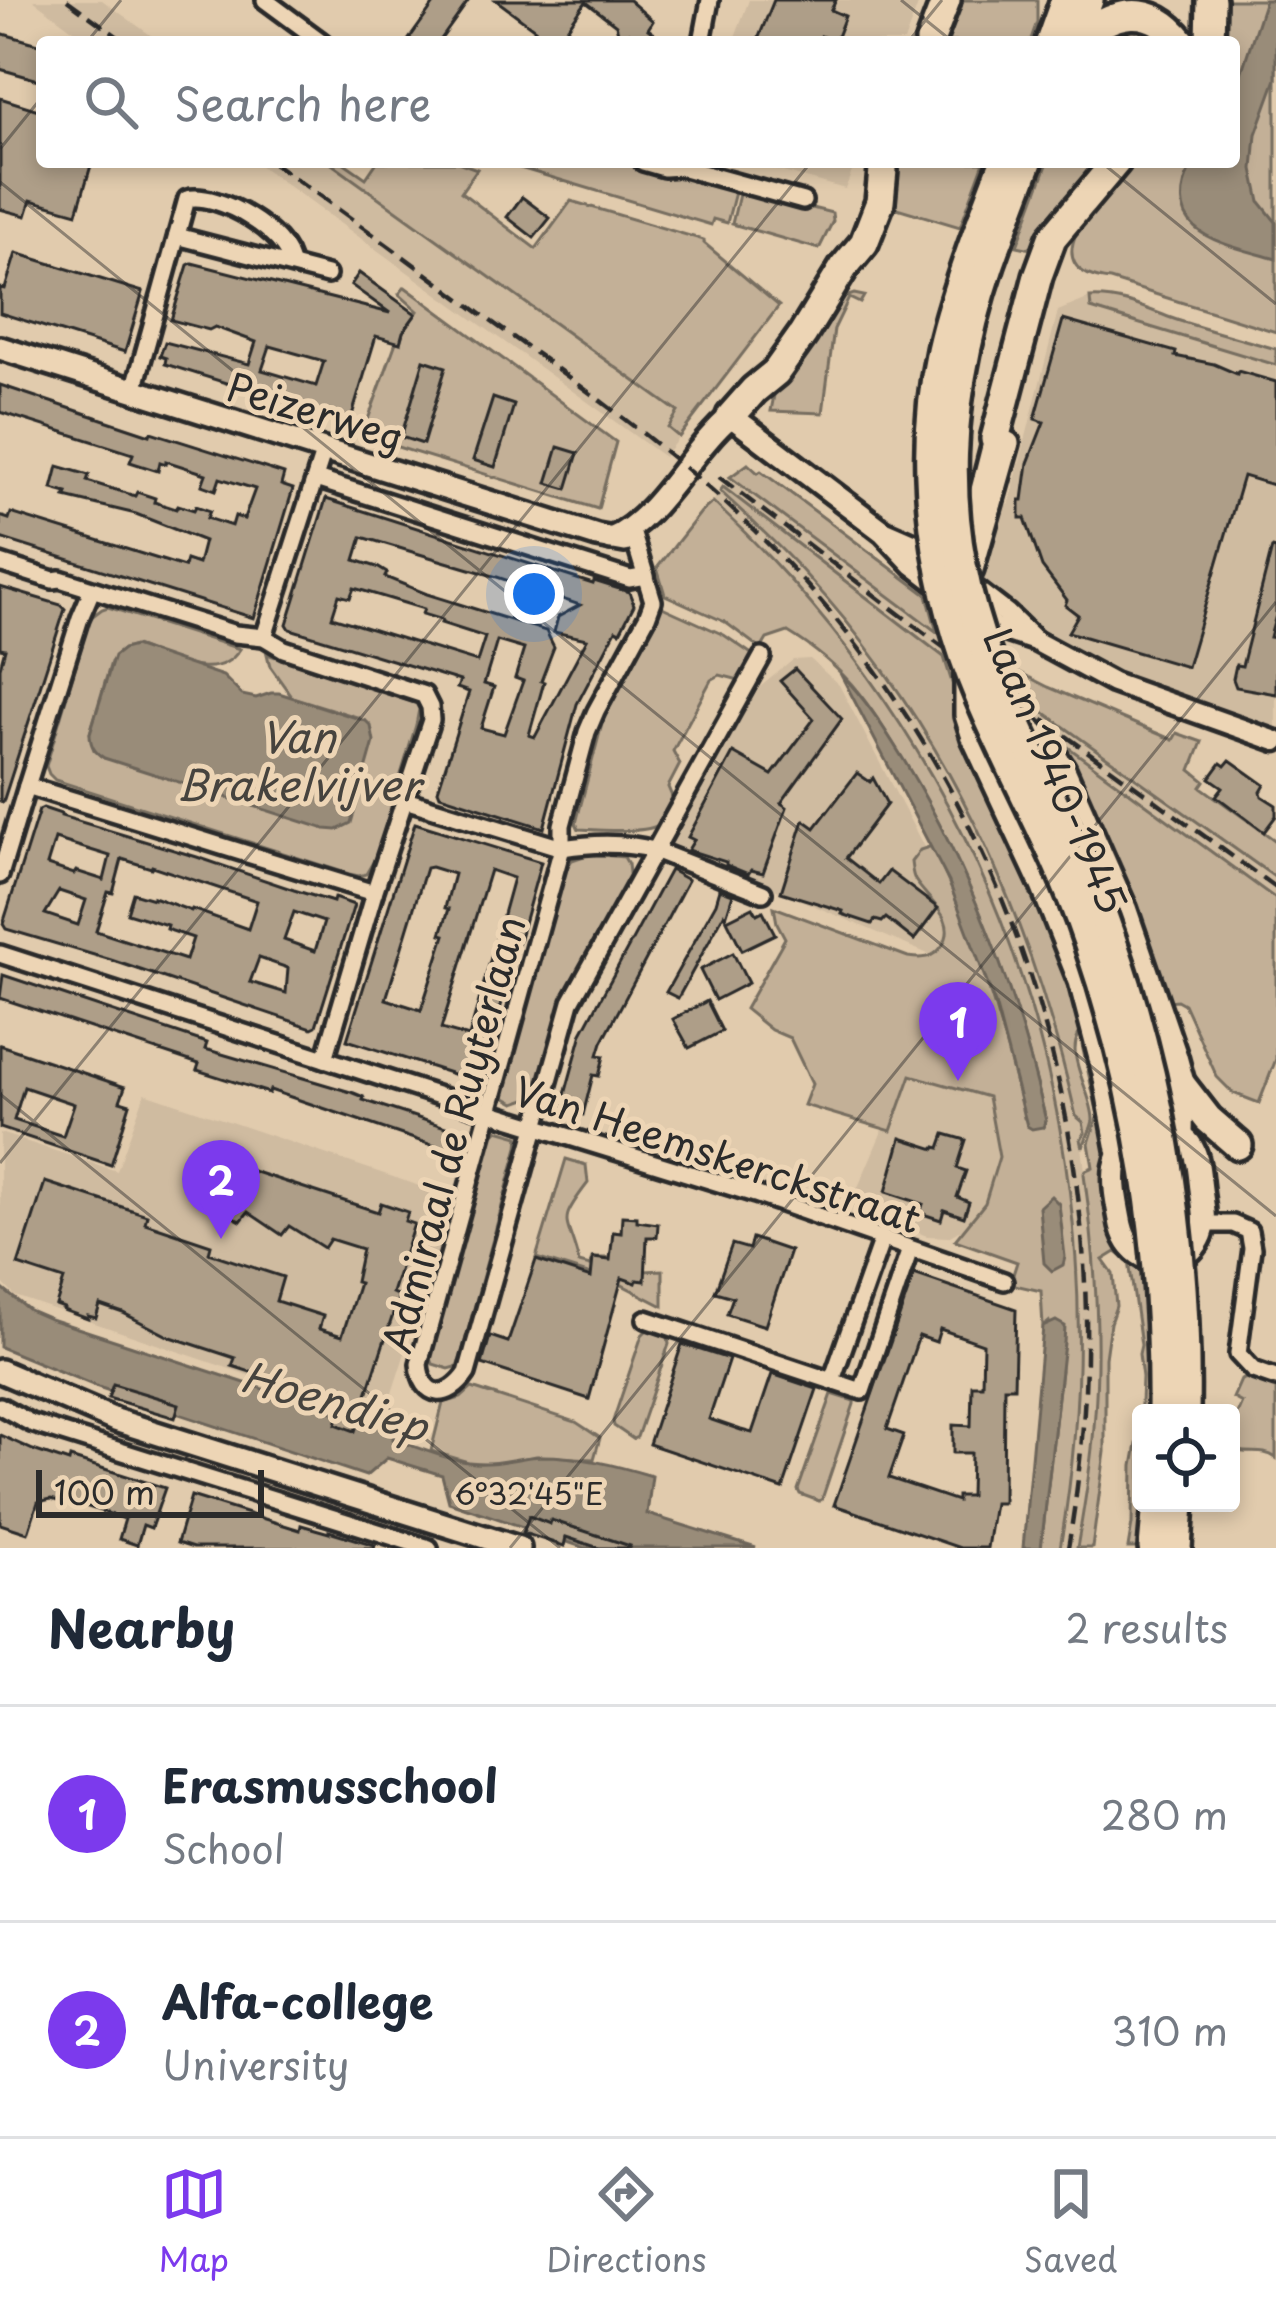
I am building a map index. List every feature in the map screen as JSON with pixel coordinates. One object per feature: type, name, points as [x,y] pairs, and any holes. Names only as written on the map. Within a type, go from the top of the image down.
[{"type":"highway","points":[[932,36],[946,0]]},
{"type":"highway","points":[[1045,0],[1048,36]]},
{"type":"highway","points":[[1051,36],[1066,0]]},
{"type":"highway","points":[[1076,36],[1089,0]]},
{"type":"highway","points":[[1210,36],[1211,0]]},
{"type":"highway","points":[[1082,36],[1126,9],[1160,16],[1177,36]]},
{"type":"highway","points":[[736,421],[766,398],[776,372],[864,243],[880,202],[884,168]]},
{"type":"highway","name":"Laan 1940-1945","points":[[1003,168],[953,430],[955,516],[980,636],[1090,883],[1147,1058],[1175,1217],[1186,1404]]},
{"type":"highway","name":"Laan 1940-1945","points":[[1025,168],[947,325],[932,424],[931,492],[937,547],[954,628],[969,671],[1085,932],[1119,1038],[1152,1216],[1159,1286],[1160,1404]]},
{"type":"highway","points":[[1001,441],[1074,212],[1111,168]]},
{"type":"highway","points":[[969,671],[969,715],[1083,981],[1121,1148]]},
{"type":"highway","points":[[1015,719],[1048,750],[1083,814],[1123,911],[1176,1070],[1208,1119],[1238,1145]]},
{"type":"highway","points":[[1176,1070],[1180,1135]]},
{"type":"highway","points":[[1151,1548],[1155,1512]]},
{"type":"highway","points":[[1178,1548],[1181,1512]]},
{"type":"main road","name":"Peizerweg","points":[[0,348],[324,450],[625,535]]},
{"type":"main road","points":[[625,535],[649,532],[736,421],[884,532],[922,549],[956,582],[1001,441]]},
{"type":"main road","points":[[1148,1131],[1180,1135],[1195,1154],[1204,1224],[1193,1250],[1182,1258],[1152,1260],[1131,1248],[1122,1227],[1114,1166],[1121,1148],[1138,1135],[1148,1131]]},
{"type":"main road","name":"Laan 1940-1945","points":[[1182,1258],[1186,1404]]},
{"type":"main road","name":"Laan 1940-1945","points":[[1152,1260],[1160,1404]]},
{"type":"main road","points":[[0,1371],[115,1420],[519,1548]]},
{"type":"main road","points":[[0,1381],[113,1429],[487,1548]]},
{"type":"street","points":[[265,0],[314,36]]},
{"type":"street","points":[[704,36],[710,0]]},
{"type":"street","points":[[690,168],[803,201]]},
{"type":"street","points":[[134,390],[187,199],[200,196],[235,208],[288,249],[291,265]]},
{"type":"street","points":[[177,236],[327,275]]},
{"type":"street","points":[[264,637],[324,450]]},
{"type":"street","name":"Peizerweg","points":[[316,479],[630,579],[646,576]]},
{"type":"street","name":"Admiraal de Ruyterlaan","points":[[625,535],[653,601],[587,732],[562,825],[562,848],[419,1364],[422,1381],[437,1392],[453,1390],[467,1373],[572,1002],[762,657]]},
{"type":"street","points":[[0,563],[235,634],[264,637],[284,649],[424,695],[431,720],[325,1059]]},
{"type":"street","points":[[956,582],[996,628],[1035,641],[1113,683],[1276,741]]},
{"type":"street","points":[[0,875],[92,590]]},
{"type":"street","points":[[28,786],[374,892]]},
{"type":"street","points":[[405,800],[562,848],[635,845],[763,893]]},
{"type":"street","name":"Van Heemskerckstraat","points":[[0,954],[755,1194],[1004,1281]]},
{"type":"street","points":[[1204,1224],[1233,1224],[1249,1232],[1252,1248],[1238,1354],[1253,1370],[1276,1378]]},
{"type":"street","points":[[832,1380],[882,1239]]},
{"type":"street","points":[[646,1318],[862,1390],[910,1250]]},
{"type":"street","points":[[0,1406],[31,1424],[380,1540],[421,1547]]},
{"type":"shaded area","points":[[33,0],[102,0],[152,36],[82,36]]},
{"type":"shaded area","points":[[749,0],[920,0],[906,36],[735,36]]},
{"type":"shaded area","points":[[955,0],[1037,0],[1032,36],[941,36]]},
{"type":"shaded area","points":[[1217,0],[1276,0],[1276,332],[1086,273],[1074,262],[1072,246],[1078,228],[1125,168],[1240,168],[1240,36],[1215,36]]},
{"type":"shaded area","points":[[263,168],[337,168],[678,413],[668,428],[679,437],[664,457]]},
{"type":"shaded area","points":[[337,168],[352,168],[366,178],[373,168],[477,169],[461,192],[536,249],[571,201],[704,240],[779,306],[679,437],[668,428],[678,412]]},
{"type":"shaded area","points":[[520,168],[644,168],[672,176],[685,173],[736,188],[727,223],[713,219],[711,225]]},
{"type":"shaded area","points":[[769,168],[854,168],[845,189]]},
{"type":"shaded area","points":[[897,168],[982,168],[960,227],[897,208],[883,211]]},
{"type":"shaded area","points":[[1046,168],[1098,168],[1041,251],[1017,246]]},
{"type":"shaded area","points":[[740,190],[832,213],[833,221],[819,249],[732,224]]},
{"type":"shaded area","points":[[405,287],[616,442],[598,509],[362,436],[396,342],[400,343],[418,311],[399,294]]},
{"type":"shaded area","points":[[864,296],[860,303],[849,298],[834,329],[823,413],[771,411],[775,390],[839,299]]},
{"type":"shaded area","points":[[1090,298],[1276,353],[1276,732],[1120,677],[1075,654],[1033,628],[983,582],[981,571],[998,505],[1009,504],[1058,311]]},
{"type":"shaded area","points":[[1090,298],[1122,301],[1276,349],[1276,365],[1091,309]]},
{"type":"shaded area","points":[[748,464],[927,595],[937,632],[730,477]]},
{"type":"shaded area","points":[[730,477],[1028,701],[1276,878],[1276,898],[930,646],[723,487]]},
{"type":"shaded area","points":[[723,487],[944,657],[1087,1025],[1075,1045],[1093,1120],[1083,1148],[1083,1122],[1076,1116],[1034,968],[977,827],[941,759],[856,633],[795,563],[720,491]]},
{"type":"shaded area","points":[[720,491],[804,573],[896,688],[962,796],[1032,955],[1075,1116],[1083,1121],[1085,1133],[1081,1139],[1092,1226],[1097,1351],[1094,1427],[1077,1548],[1060,1548],[1079,1377],[1079,1288],[1070,1186],[1054,1094],[1017,964],[982,872],[786,575],[713,502]]},
{"type":"shaded area","points":[[713,502],[815,609],[901,725],[970,849],[1022,980],[1058,1116],[1076,1257],[1077,1402],[1060,1548],[1041,1548],[1061,1370],[1049,1322],[1043,1327],[1041,1291],[1010,1284],[1017,1262],[955,1240],[985,1203],[999,1157],[988,1097],[911,1075],[891,1131],[804,1105],[812,1084],[790,1038],[745,1009],[785,938],[774,907],[908,957],[927,957],[939,950],[946,937],[945,919],[915,880],[911,862],[920,850],[932,846],[986,979],[1024,1118],[1043,1127],[1046,1121],[1006,981],[970,890],[928,803],[870,708],[835,667],[788,632],[767,639],[761,649],[725,622],[665,595],[657,568]]},
{"type":"shaded area","points":[[660,606],[724,635],[756,657],[743,681],[720,675],[711,680],[673,751],[680,764],[668,787],[673,799],[661,823],[632,830],[579,829],[576,823],[603,720]]},
{"type":"shaded area","points":[[108,607],[240,649],[230,660],[205,667],[135,646],[123,649],[111,662],[90,733],[94,750],[104,758],[360,718],[292,697],[267,654],[416,703],[416,725],[376,857],[366,874],[349,874],[55,780],[49,774],[46,766],[90,618]]},
{"type":"shaded area","points":[[810,659],[839,685],[944,885],[962,942],[947,962],[666,843],[760,687],[793,660]]},
{"type":"shaded area","points":[[1015,670],[1173,740],[1177,733],[1202,742],[1191,770],[1205,781],[1201,787],[1276,841],[1276,878],[1028,701]]},
{"type":"shaded area","points":[[1046,731],[1276,899],[1276,1059],[1259,1103],[1233,1093],[1217,1077],[1184,1004],[1160,1002]]},
{"type":"shaded area","points":[[590,854],[624,857],[629,873],[635,874],[559,1010],[535,1099],[515,1103],[504,1097],[505,1090],[566,869],[572,860]]},
{"type":"shaded area","points":[[941,993],[1031,1159],[975,1222],[948,1237],[927,1236],[850,1206]]},
{"type":"shaded area","points":[[1086,1034],[1113,1139],[1108,1170],[1144,1263],[1150,1330],[1150,1404],[1141,1404],[1141,1345],[1129,1261],[1116,1252],[1103,1260],[1113,1274],[1116,1306],[1105,1358],[1105,1452],[1092,1548],[1077,1548],[1091,1458],[1097,1364],[1084,1174],[1093,1167],[1089,1143],[1098,1115],[1082,1045]]},
{"type":"shaded area","points":[[145,1093],[455,1198],[383,1421],[15,1296],[0,1280],[0,1133],[117,1171]]},
{"type":"shaded area","points":[[498,1130],[519,1136],[518,1147],[460,1360],[449,1369],[433,1364],[429,1353],[492,1136]]},
{"type":"shaded area","points":[[566,1159],[586,1165],[588,1183],[567,1222],[579,1263],[590,1266],[592,1258],[610,1258],[644,1271],[663,1270],[663,1306],[620,1284],[536,1258]]},
{"type":"shaded area","points":[[647,1330],[668,1337],[669,1344],[633,1439],[613,1421]]},
{"type":"shaded area","points":[[1241,1380],[1276,1388],[1276,1458],[1240,1451],[1242,1403],[1233,1398]]},
{"type":"shaded area","points":[[472,1388],[576,1422],[600,1438],[594,1459],[536,1456],[496,1464],[431,1451],[443,1403],[461,1398]]},
{"type":"shaded area","points":[[832,1394],[854,1404],[819,1501],[798,1490]]},
{"type":"shaded area","points":[[1132,1512],[1145,1512],[1142,1548],[1128,1548]]},
{"type":"water","points":[[1265,0],[1276,0],[1276,79],[1256,134],[1253,169],[1260,202],[1276,222],[1276,259],[1200,232],[1183,206],[1191,168],[1240,168],[1240,77]]},
{"type":"water","name":"Van Brakelvijver","points":[[134,646],[223,676],[242,695],[256,698],[279,693],[366,721],[374,742],[351,823],[337,830],[325,829],[101,756],[93,748],[90,733],[114,656]]},
{"type":"water","points":[[840,673],[905,762],[971,891],[1021,1028],[1046,1121],[1043,1127],[1027,1126],[995,1004],[949,882]]},
{"type":"water","points":[[1051,1196],[1059,1204],[1065,1257],[1063,1265],[1052,1271],[1044,1263],[1039,1207]]},
{"type":"water","points":[[0,1287],[29,1310],[50,1319],[394,1432],[393,1439],[444,1456],[483,1463],[541,1456],[570,1458],[652,1476],[647,1514],[756,1548],[585,1548],[449,1502],[442,1475],[387,1458],[366,1476],[98,1387],[0,1347]]},
{"type":"water","points":[[1056,1321],[1065,1326],[1064,1343],[1041,1548],[1023,1548],[1043,1327]]},
{"type":"building","points":[[437,0],[469,0],[443,36],[411,36]]},
{"type":"building","points":[[496,0],[629,0],[653,21],[648,29],[658,36],[619,36],[616,25],[586,2],[561,36],[530,36],[535,29]]},
{"type":"building","points":[[774,0],[836,0],[831,10],[845,16],[837,36],[759,36]]},
{"type":"building","points":[[0,33],[36,43],[36,79],[0,69]]},
{"type":"building","points":[[0,98],[36,109],[36,168],[90,168],[77,213],[31,200],[26,216],[0,209]]},
{"type":"building","points":[[522,197],[550,218],[534,238],[507,217]]},
{"type":"building","points":[[16,253],[143,292],[125,352],[0,313],[0,288],[5,289]]},
{"type":"building","points":[[188,265],[390,313],[351,285],[359,273],[416,314],[400,343],[376,336],[350,422],[329,418],[165,364],[166,358],[160,356],[165,342],[249,364],[256,342],[215,327],[209,330],[171,320]],"holes":[[[270,346],[324,361],[316,386],[262,370]]]},
{"type":"building","points":[[1063,320],[1276,382],[1276,486],[1243,476],[1187,667],[1068,632],[1078,615],[1065,605],[1067,600],[1042,567],[1025,518],[1020,518],[1028,463],[1044,422],[1035,419]]},
{"type":"building","points":[[424,360],[446,367],[423,444],[401,437]]},
{"type":"building","points":[[0,385],[284,474],[281,485],[293,489],[254,618],[0,538],[0,516],[9,519],[11,513],[184,567],[186,560],[198,564],[204,541],[136,514],[65,497],[67,493],[52,489],[58,466],[89,475],[87,481],[135,496],[137,492],[176,509],[178,505],[194,510],[196,506],[210,511],[207,518],[232,526],[235,516],[244,519],[255,489],[220,478],[216,490],[202,485],[206,474],[166,461],[160,462],[158,471],[130,462],[133,454],[0,412]]},
{"type":"building","points":[[493,398],[514,405],[495,467],[473,460]]},
{"type":"building","points":[[558,447],[578,453],[567,489],[547,483]]},
{"type":"building","points":[[326,499],[629,592],[634,605],[577,704],[544,828],[440,795],[469,692],[457,688],[460,681],[290,629],[287,624]],"holes":[[[362,537],[580,605],[558,617],[554,632],[587,639],[535,737],[529,735],[554,647],[546,631],[427,594],[355,560]],[[354,588],[424,609],[422,614],[441,623],[485,637],[477,662],[332,617],[339,595],[350,598]],[[497,641],[524,649],[515,678],[523,681],[504,734],[481,728],[494,687],[484,684]]]},
{"type":"building","points":[[1272,548],[1276,549],[1276,615],[1270,637],[1276,638],[1276,694],[1236,687],[1233,679],[1236,665],[1242,666]]},
{"type":"building","points":[[0,587],[65,609],[3,802],[0,667],[5,649],[0,648]]},
{"type":"building","points":[[795,669],[842,719],[781,803],[787,807],[763,873],[751,870],[748,874],[688,850],[694,840],[688,837],[733,753],[772,775],[814,719],[780,681]]},
{"type":"building","points":[[1230,760],[1265,785],[1262,796],[1276,805],[1276,816],[1264,832],[1216,796],[1223,787],[1210,778],[1221,763],[1225,766]]},
{"type":"building","points":[[857,773],[870,782],[873,778],[887,804],[846,858],[879,884],[889,871],[938,908],[914,940],[886,918],[872,924],[781,892],[804,820],[815,828]]},
{"type":"building","points":[[39,810],[354,905],[316,1026],[6,929],[3,924]],"holes":[[[55,839],[110,856],[104,880],[47,865]],[[122,859],[257,901],[248,929],[133,893],[127,913],[193,938],[186,960],[96,931],[108,892],[113,893]],[[59,891],[86,900],[78,925],[45,914]],[[294,912],[324,922],[315,951],[284,940]],[[259,958],[288,968],[286,993],[250,982]]]},
{"type":"building","points":[[415,823],[541,862],[491,1042],[495,1044],[484,1084],[347,1040]],"holes":[[[426,868],[454,874],[441,934],[445,935],[421,1010],[386,999]],[[490,870],[513,878],[469,1037],[441,1029]]]},
{"type":"building","points":[[670,870],[688,880],[602,1042],[599,1076],[593,1075],[583,1115],[561,1109],[582,1033]]},
{"type":"building","points":[[720,889],[733,894],[726,917],[724,914],[678,998],[666,992]]},
{"type":"building","points":[[753,907],[757,914],[763,911],[775,934],[742,950],[727,920]]},
{"type":"building","points":[[733,953],[748,983],[715,1000],[700,970]]},
{"type":"building","points":[[3,975],[207,1043],[205,1049],[354,1093],[470,1135],[464,1156],[197,1070],[199,1064],[0,998]]},
{"type":"building","points":[[707,1001],[722,1031],[689,1048],[673,1019]]},
{"type":"building","points":[[0,1045],[125,1087],[120,1101],[130,1104],[111,1165],[0,1128]],"holes":[[[24,1087],[74,1104],[63,1136],[14,1120]]]},
{"type":"building","points":[[945,1134],[966,1140],[957,1168],[966,1171],[957,1197],[969,1202],[964,1217],[944,1210],[941,1220],[920,1213],[923,1204],[886,1192],[901,1138],[935,1149],[940,1148]]},
{"type":"building","points":[[240,1167],[378,1212],[381,1203],[408,1212],[405,1221],[414,1224],[392,1293],[399,1296],[355,1431],[336,1424],[343,1402],[232,1366],[235,1358],[168,1336],[100,1305],[96,1318],[63,1310],[56,1305],[64,1280],[18,1265],[45,1182],[147,1215],[145,1223],[211,1245],[209,1253],[283,1277],[276,1301],[323,1316],[319,1329],[342,1336],[359,1283],[355,1282],[362,1249],[330,1239],[324,1248],[289,1226],[282,1235],[248,1212],[241,1221],[222,1211],[206,1198],[219,1178],[230,1181]]},
{"type":"building","points":[[622,1216],[658,1224],[657,1237],[647,1237],[645,1281],[622,1278],[589,1399],[482,1364],[490,1336],[508,1342],[536,1260],[591,1278],[593,1258],[610,1260],[613,1232],[621,1233]]},
{"type":"building","points":[[752,1238],[790,1251],[765,1326],[727,1314],[733,1297],[715,1292],[732,1244],[749,1249]]},
{"type":"building","points":[[914,1274],[1016,1309],[1014,1387],[1004,1387],[1003,1503],[994,1503],[987,1548],[960,1548],[834,1505]],"holes":[[[940,1329],[983,1344],[982,1385],[972,1385],[971,1426],[953,1425],[953,1453],[971,1453],[970,1496],[957,1496],[957,1501],[889,1478],[904,1435],[887,1429],[919,1336],[936,1342]]]},
{"type":"building","points":[[682,1344],[729,1359],[709,1419],[741,1430],[752,1433],[772,1374],[817,1389],[783,1489],[649,1444]]},
{"type":"building","points":[[113,1384],[179,1404],[175,1418],[108,1398]]},
{"type":"building","points":[[0,1435],[69,1462],[70,1458],[165,1488],[151,1528],[143,1525],[137,1545],[119,1539],[125,1519],[51,1499],[38,1502],[28,1533],[0,1524]]},
{"type":"building","points":[[191,1496],[300,1530],[301,1525],[375,1545],[193,1548],[177,1543]]},
{"type":"building","points":[[529,1516],[630,1546],[599,1548],[566,1537],[564,1546],[523,1533]]},
{"type":"railway","points":[[67,0],[117,36]]},
{"type":"railway","points":[[280,168],[594,396],[724,502],[849,636],[928,750],[990,872],[1038,1000],[1069,1133],[1084,1270],[1084,1409],[1068,1548]]},
{"type":"railway","points":[[719,477],[935,641],[1276,888]]},
{"type":"place","name":"Erasmusschool","points":[[958,1081]]},
{"type":"place","name":"Alfa-college","points":[[221,1239]]},
{"type":"water label","name":"Hoendiep","points":[[335,1400]]}]
